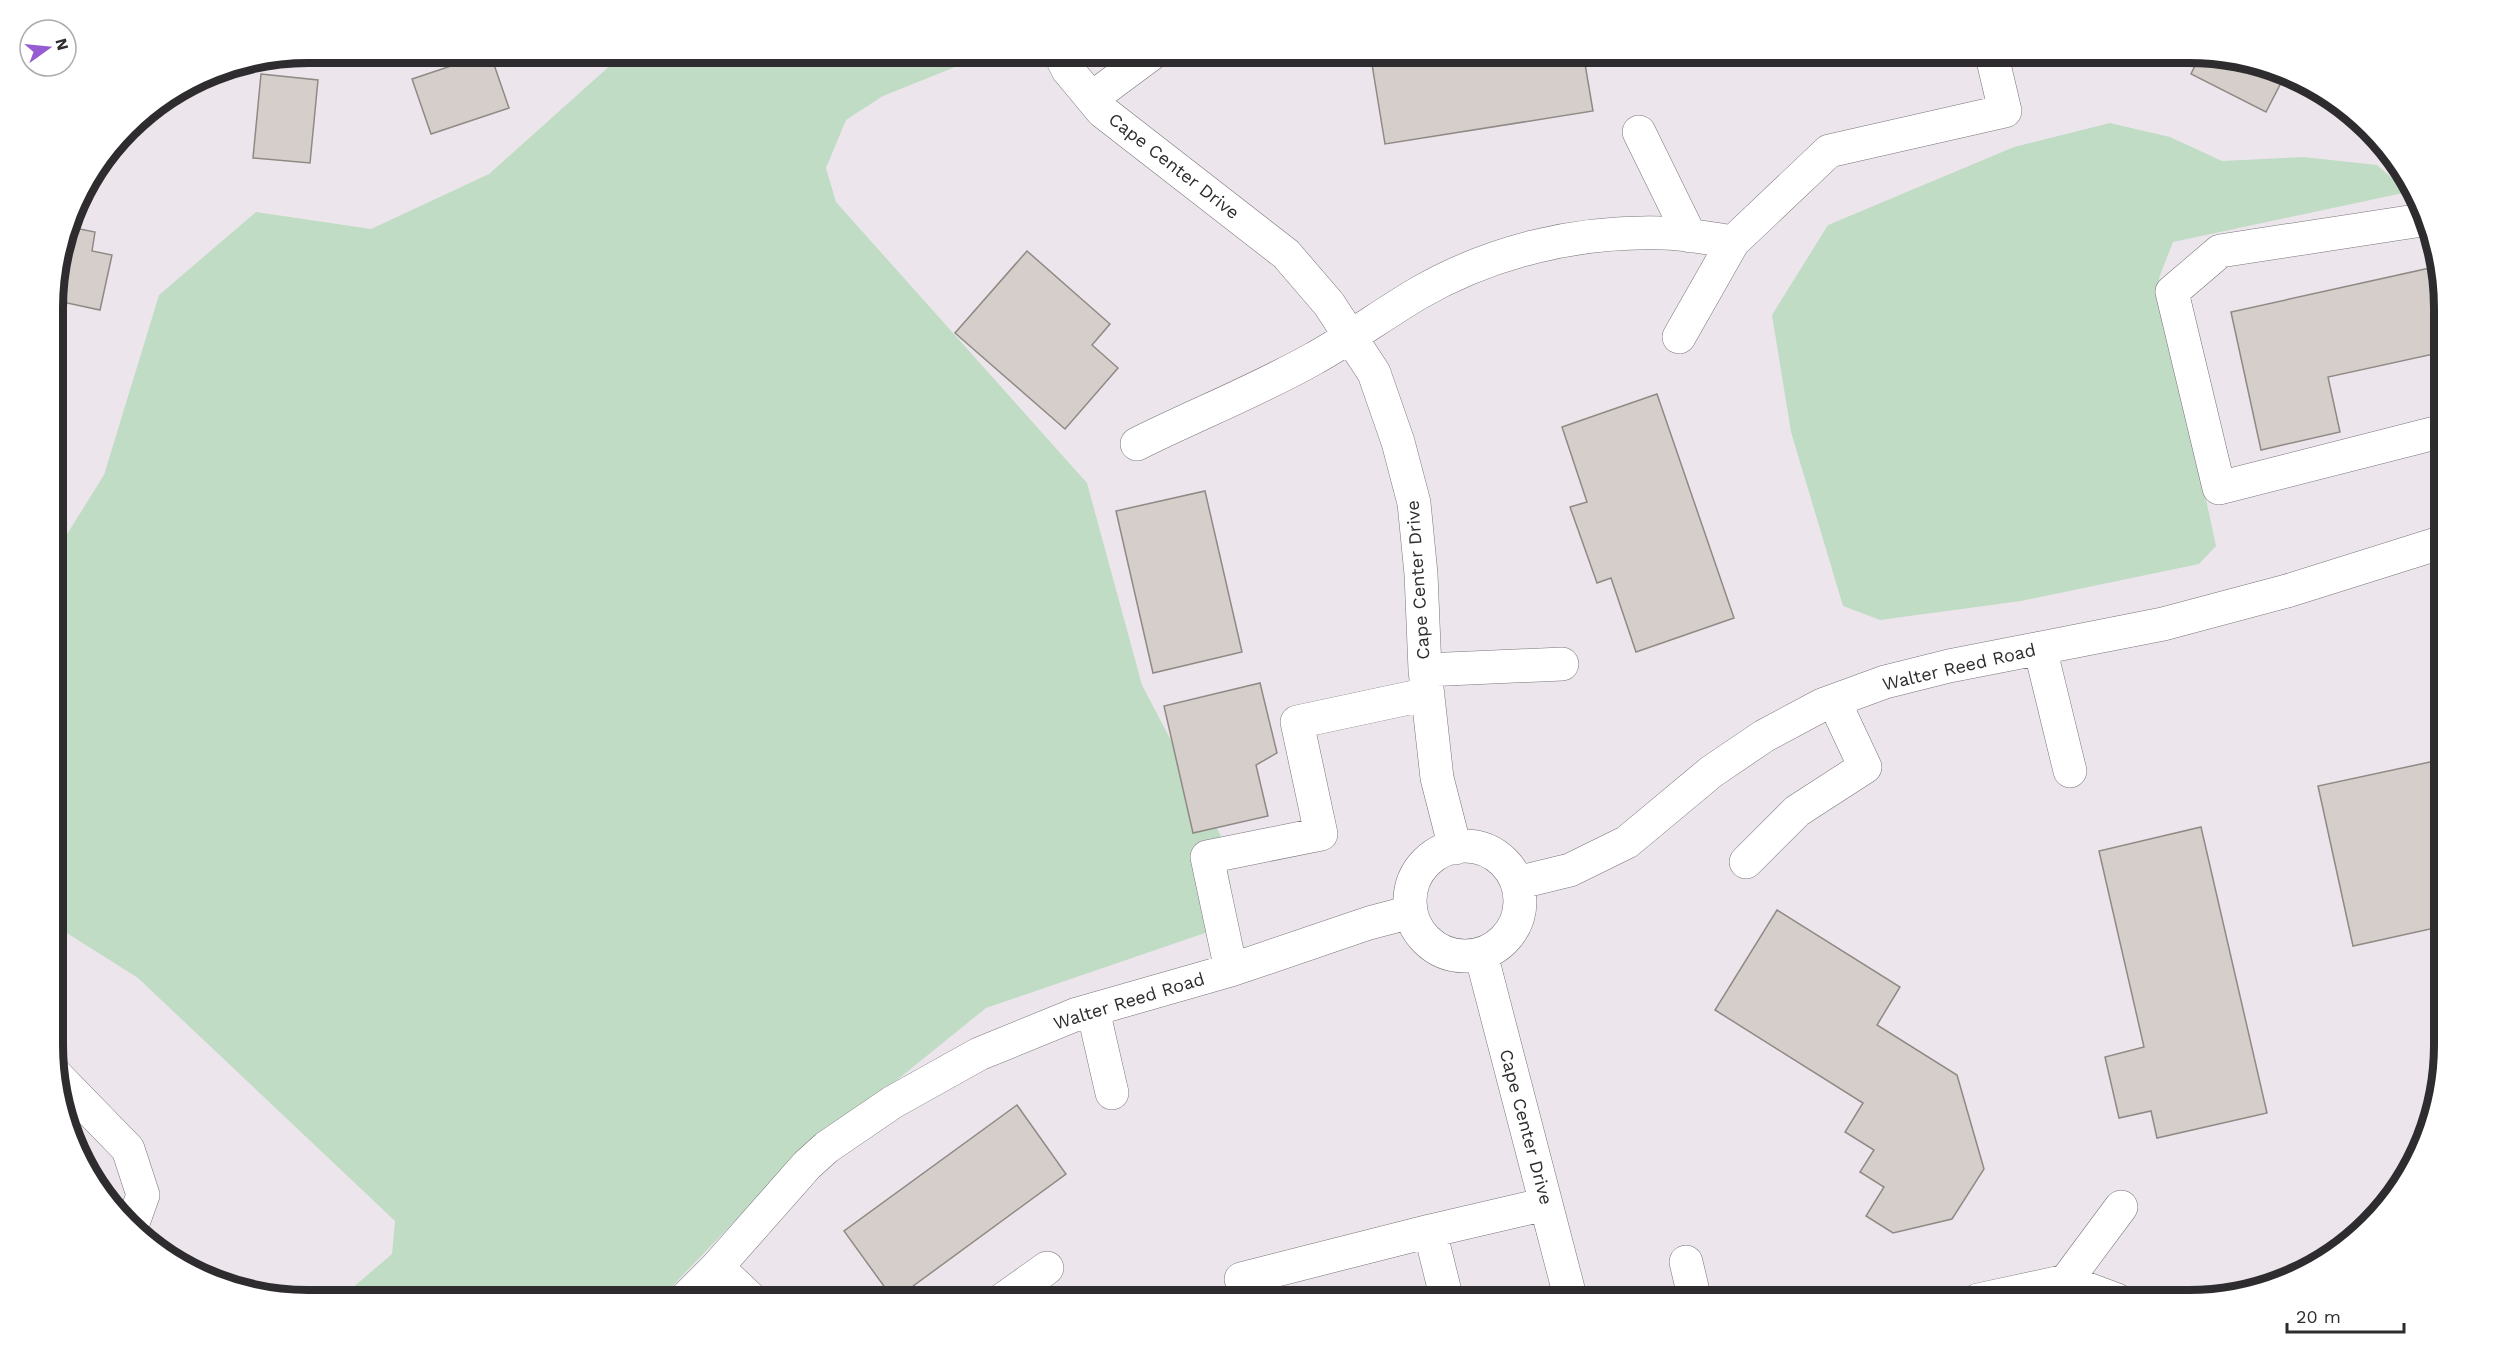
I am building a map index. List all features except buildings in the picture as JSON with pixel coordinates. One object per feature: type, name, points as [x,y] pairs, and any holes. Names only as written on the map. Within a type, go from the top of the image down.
[{"type":"street","name":"Cape Center Drive","points":[[1064,63],[1102,111],[1286,254],[1329,304],[1374,373],[1398,442],[1414,503],[1421,574],[1426,682],[1437,778],[1455,848]]},
{"type":"street","points":[[1092,98],[1139,63]]},
{"type":"street","points":[[1679,337],[1733,242],[1829,151],[2005,111],[1994,63]]},
{"type":"street","points":[[1639,132],[1690,236]]},
{"type":"street","points":[[2418,221],[2220,251],[2172,292],[2219,488],[2434,433]]},
{"type":"street","points":[[1137,444],[1193,416],[1253,391],[1352,338],[1417,294],[1481,263],[1540,244],[1601,234],[1663,233],[1733,242]]},
{"type":"street","name":"Walter Reed Road","points":[[1517,883],[1570,870],[1627,842],[1711,772],[1764,736],[1834,701],[1885,682],[1950,666],[2163,624],[2287,591],[2434,545]]},
{"type":"street","points":[[2040,648],[2070,771]]},
{"type":"street","points":[[1231,970],[1207,857],[1320,834],[1297,722],[1426,682],[1562,664]]},
{"type":"street","points":[[1746,862],[1797,811],[1865,767],[1834,701]]},
{"type":"street","points":[[1455,848],[1479,848],[1496,855],[1509,867],[1517,883],[1520,901],[1518,918],[1509,934],[1497,946],[1481,954],[1464,956],[1446,953],[1430,944],[1418,930],[1411,912],[1411,894],[1416,876],[1428,861],[1443,851],[1455,848]]},
{"type":"street","name":"Walter Reed Road","points":[[694,1290],[807,1165],[827,1148],[892,1102],[979,1054],[1077,1014],[1231,970],[1369,923],[1411,912]]},
{"type":"street","name":"Cape Center Drive","points":[[1481,954],[1568,1290]]},
{"type":"street","points":[[1093,1010],[1112,1093]]},
{"type":"street","points":[[67,1086],[128,1149],[143,1195],[135,1218]]},
{"type":"street","points":[[1241,1279],[1546,1204]]},
{"type":"street","points":[[2066,1281],[2121,1207]]},
{"type":"street","points":[[1430,1231],[1445,1290]]},
{"type":"street","points":[[1686,1262],[1693,1290]]},
{"type":"street","points":[[717,1267],[741,1290]]},
{"type":"street","points":[[1016,1290],[1047,1268]]},
{"type":"street","points":[[2024,1290],[2066,1281],[2090,1290]]},
{"type":"green space","points":[[613,63],[965,63],[883,96],[846,120],[826,168],[836,202],[1087,483],[1142,685],[1223,840],[1232,896],[1208,932],[986,1008],[777,1177],[669,1290],[350,1290],[392,1254],[395,1221],[138,978],[63,931],[63,541],[104,475],[159,295],[256,212],[371,229],[489,174]]},
{"type":"green space","points":[[2110,123],[2170,137],[2222,161],[2303,157],[2377,165],[2401,186],[2405,193],[2173,242],[2159,278],[2216,546],[2199,564],[2021,601],[1880,620],[1843,606],[1791,432],[1772,315],[1828,225],[2014,147]]}]
